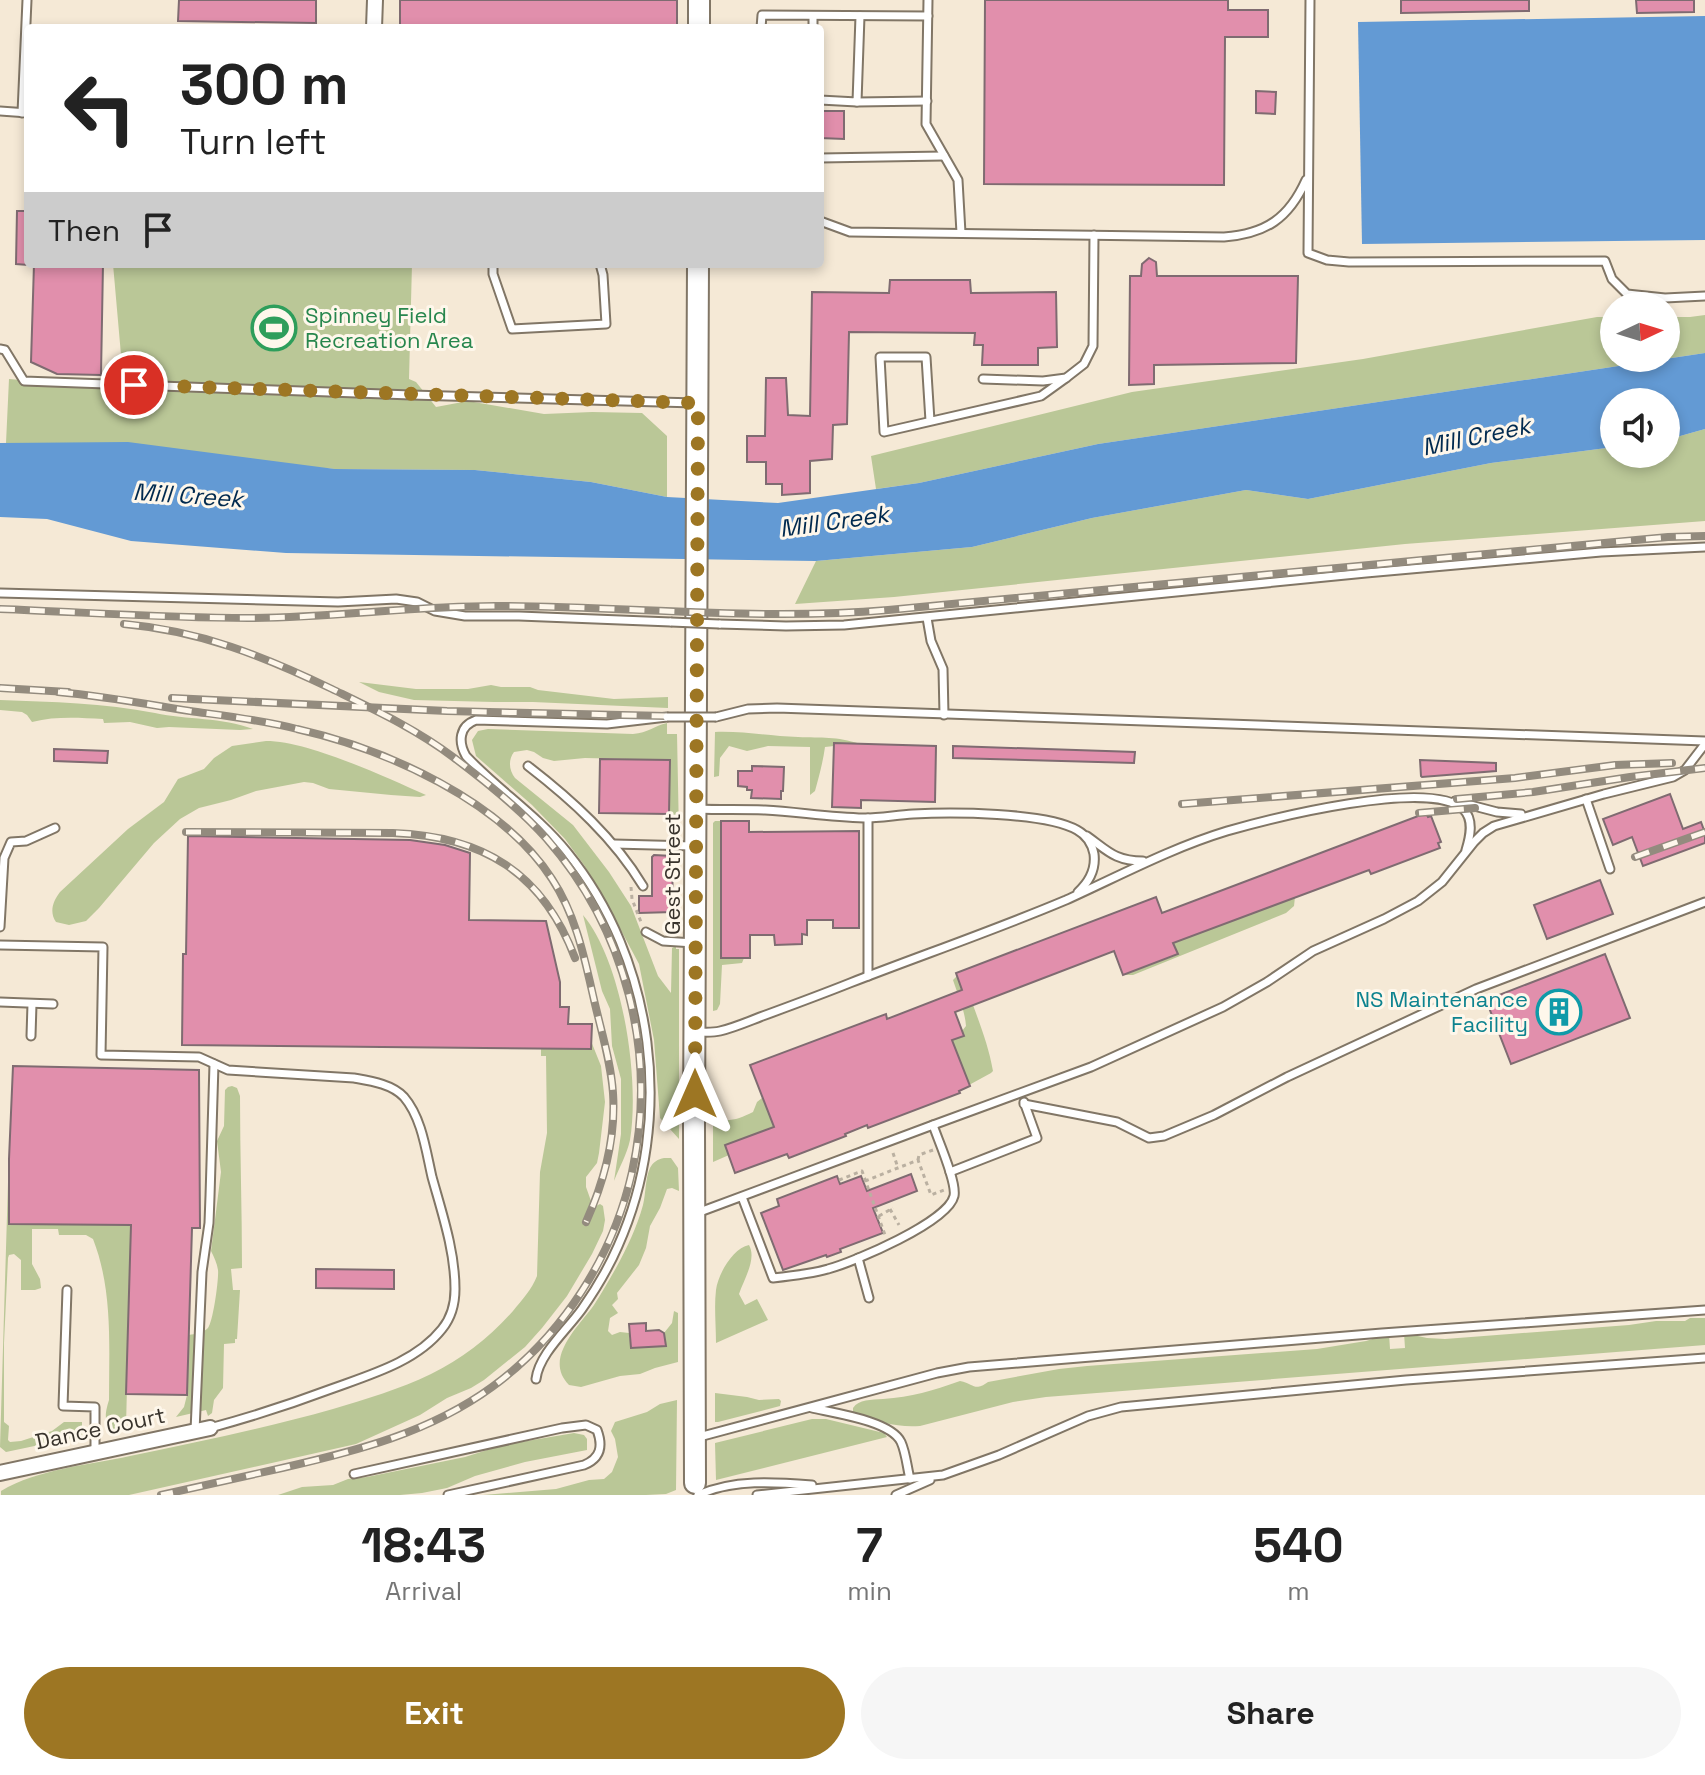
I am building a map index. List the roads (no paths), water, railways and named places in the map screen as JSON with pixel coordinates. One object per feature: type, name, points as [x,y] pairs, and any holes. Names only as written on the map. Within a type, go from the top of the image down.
[{"type":"street","points":[[374,24],[375,0]]},
{"type":"street","points":[[699,0],[699,24]]},
{"type":"street","name":"Gest Street","points":[[697,1489],[695,943],[698,268]]},
{"type":"street","name":"Dance Court","points":[[0,1473],[202,1429]]},
{"type":"lane","points":[[27,0],[27,24]]},
{"type":"lane","points":[[928,0],[926,124],[958,180],[961,233]]},
{"type":"lane","points":[[1310,0],[1308,253],[1327,260],[1349,262],[1605,261],[1612,279],[1627,294],[1665,298],[1705,296]]},
{"type":"lane","points":[[761,24],[762,15],[928,16]]},
{"type":"lane","points":[[813,16],[813,24]]},
{"type":"lane","points":[[857,102],[860,16]]},
{"type":"lane","points":[[824,100],[927,101]]},
{"type":"lane","points":[[0,111],[24,113]]},
{"type":"lane","points":[[824,158],[944,156]]},
{"type":"lane","points":[[824,222],[850,232],[1243,236],[1264,229],[1284,213],[1297,198],[1308,174]]},
{"type":"lane","points":[[930,421],[926,357],[880,357],[884,432],[1041,396],[1084,364],[1093,346],[1094,235]]},
{"type":"lane","points":[[493,268],[512,329],[606,324],[601,268]]},
{"type":"lane","points":[[0,349],[5,350],[24,381],[698,403]]},
{"type":"lane","points":[[983,379],[1043,381],[1066,378]]},
{"type":"lane","points":[[0,593],[338,602],[396,599],[417,602],[442,613],[465,616],[844,625],[1366,573],[1601,552],[1705,547]]},
{"type":"lane","points":[[927,618],[931,641],[943,669],[944,715]]},
{"type":"lane","points":[[536,1379],[540,1363],[598,1285],[632,1208],[649,1124],[646,1031],[634,980],[601,905],[579,868],[540,821],[466,756],[461,747],[461,737],[467,724],[480,720],[607,724],[667,717],[716,717],[766,708],[1705,742]]},
{"type":"lane","points":[[695,1214],[1091,1067],[1223,1007],[1322,946],[1418,901],[1442,882],[1479,837],[1494,826],[1673,777],[1685,770],[1705,742]]},
{"type":"lane","points":[[528,766],[614,844],[643,886]]},
{"type":"lane","points":[[695,1032],[718,1032],[1062,901],[1211,836],[1288,815],[1399,798],[1433,798],[1513,814],[1547,811]]},
{"type":"lane","points":[[1433,798],[1455,804],[1468,815],[1469,839],[1461,859]]},
{"type":"lane","points":[[1586,799],[1610,869]]},
{"type":"lane","points":[[696,809],[765,810],[868,818],[921,814],[1020,816],[1078,830],[1115,857],[1136,861],[1153,859]]},
{"type":"lane","points":[[868,818],[868,976]]},
{"type":"lane","points":[[0,927],[4,858],[11,842],[26,841],[55,828]]},
{"type":"lane","points":[[1062,901],[1082,888],[1094,867],[1092,846],[1078,830]]},
{"type":"lane","points":[[614,844],[696,846]]},
{"type":"lane","points":[[1024,1104],[1106,1119],[1149,1138],[1164,1136],[1476,989],[1705,902]]},
{"type":"lane","points":[[646,932],[663,941],[695,943]]},
{"type":"lane","points":[[0,945],[103,947],[101,1055],[199,1057],[228,1070],[354,1078],[380,1084],[400,1094],[420,1127],[450,1243],[455,1290],[445,1324],[427,1343],[407,1357],[355,1380],[275,1409],[202,1429],[202,1272],[210,1209],[214,1064]]},
{"type":"lane","points":[[0,1002],[53,1004]]},
{"type":"lane","points":[[31,1036],[32,1004]]},
{"type":"lane","points":[[950,1172],[1037,1138],[1020,1093]]},
{"type":"lane","points":[[742,1197],[773,1278],[825,1270],[858,1258],[934,1219],[953,1198],[950,1172],[933,1125]]},
{"type":"lane","points":[[858,1258],[869,1298]]},
{"type":"lane","points":[[67,1290],[63,1406],[95,1407],[95,1452]]},
{"type":"lane","points":[[695,1438],[969,1367],[1703,1310]]},
{"type":"lane","points":[[896,1495],[1088,1416],[1121,1407],[1406,1380],[1705,1358]]},
{"type":"lane","points":[[810,1408],[870,1423],[896,1434],[910,1479]]},
{"type":"lane","points":[[354,1474],[577,1425],[597,1430],[600,1445],[597,1455],[584,1465],[448,1495]]},
{"type":"lane","points":[[757,1495],[943,1475]]},
{"type":"lane","points":[[697,1489],[777,1483],[838,1485]]},
{"type":"water","points":[[1705,16],[1705,240],[1362,244],[1358,22]]},
{"type":"water","name":"Mill Creek","points":[[1705,353],[1705,429],[1680,436],[1680,388],[1600,388],[1600,449],[1491,463],[1308,499],[1246,490],[1092,518],[972,547],[816,561],[286,553],[131,541],[47,519],[0,517],[0,443],[128,442],[335,469],[475,470],[591,482],[667,497],[778,503],[919,483],[1098,444],[1600,369],[1600,372],[1680,372],[1680,357]]},
{"type":"railway","points":[[0,609],[248,618],[495,606],[741,614],[839,613],[1705,536]]},
{"type":"railway","points":[[124,624],[205,639],[306,677],[424,737],[513,806],[546,838],[574,874],[597,912],[629,995],[641,1083],[639,1128],[632,1172],[612,1234],[598,1264],[562,1319],[517,1367],[468,1403],[443,1417],[391,1438],[310,1462],[161,1495]]},
{"type":"railway","points":[[0,688],[68,692]]},
{"type":"railway","points":[[58,692],[271,723],[367,750],[439,782],[473,803],[504,825],[530,851],[552,879],[574,924],[610,1071],[613,1093],[611,1143],[586,1222]]},
{"type":"railway","points":[[172,698],[447,711],[667,716]]},
{"type":"railway","points":[[1182,804],[1515,778],[1615,765],[1672,763]]},
{"type":"railway","points":[[1457,799],[1533,792],[1705,768]]},
{"type":"railway","points":[[1419,813],[1475,808]]},
{"type":"railway","points":[[186,832],[393,833],[455,842],[482,851],[527,882],[546,903],[562,928],[575,958]]},
{"type":"railway","points":[[1635,857],[1705,832]]},
{"type":"place","name":"Spinney Field Recreation Area","points":[[274,328]]},
{"type":"place","name":"NS Maintenance Facility","points":[[1559,1012]]}]
